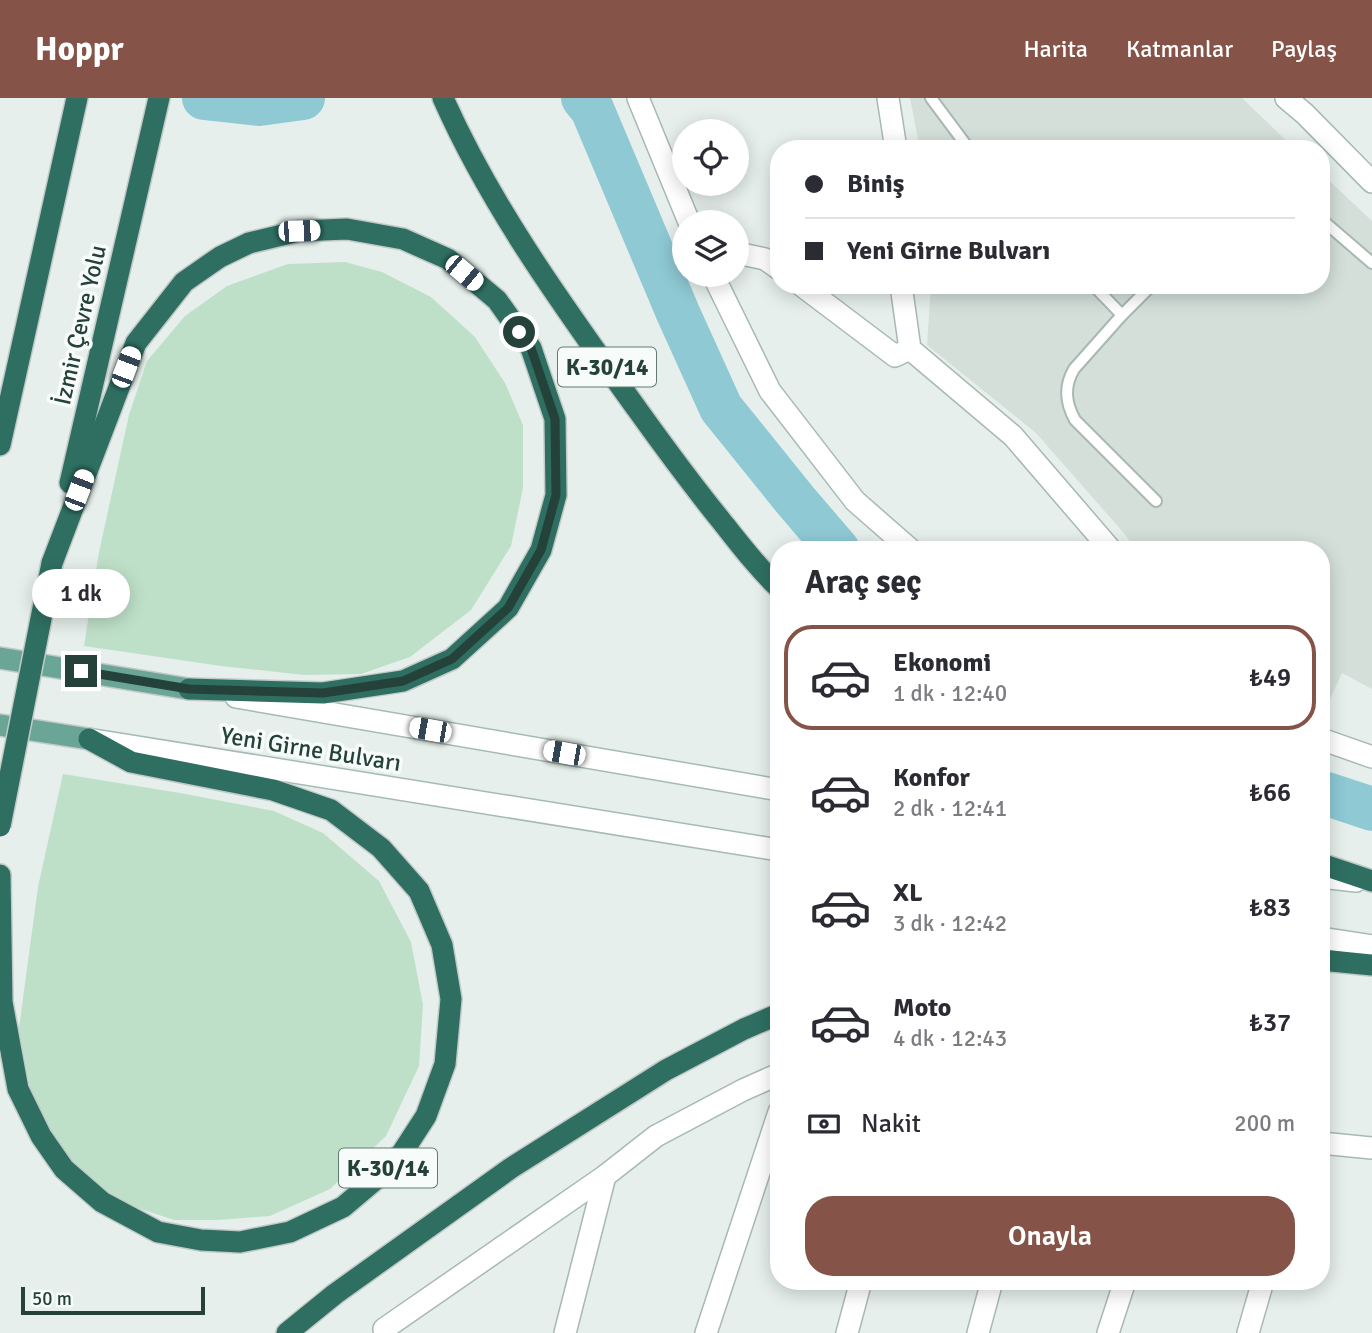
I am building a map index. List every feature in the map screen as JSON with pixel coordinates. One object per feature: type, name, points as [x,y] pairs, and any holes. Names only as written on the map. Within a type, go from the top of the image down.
[{"type":"highway","points":[[0,445],[78,98]]},
{"type":"highway","name":"İzmir Çevre Yolu","points":[[51,563],[159,98]]},
{"type":"highway","name":"K-30/14","points":[[443,98],[458,131],[515,231],[587,339],[682,472],[770,579]]},
{"type":"highway","name":"K-30/14","points":[[51,563],[136,343],[184,282],[220,257],[248,243],[299,231],[346,229],[403,239],[448,259],[497,300],[531,348],[555,419],[556,495],[541,550],[508,608],[452,659],[403,681],[323,693],[189,689]]},
{"type":"highway","points":[[0,826],[51,563]]},
{"type":"highway","name":"K-30/14","points":[[0,875],[2,1002],[18,1089],[41,1136],[64,1169],[102,1202],[158,1232],[201,1240],[240,1242],[290,1233],[343,1207],[402,1153],[426,1116],[445,1065],[451,999],[442,945],[419,891],[381,848],[331,810],[273,790],[131,762],[89,739]]},
{"type":"highway","points":[[1330,867],[1372,882]]},
{"type":"highway","points":[[1330,961],[1372,965]]},
{"type":"highway","name":"K-30/14","points":[[286,1333],[335,1294],[511,1168],[666,1070],[770,1018]]},
{"type":"main road","name":"Yeni Girne Bulvarı","points":[[0,659],[189,689]]},
{"type":"main road","name":"Yeni Girne Bulvarı","points":[[0,724],[89,739]]},
{"type":"street","points":[[638,98],[684,210]]},
{"type":"street","points":[[888,98],[895,140]]},
{"type":"street","points":[[1286,98],[1306,114],[1372,182]]},
{"type":"street","points":[[749,256],[770,263]]},
{"type":"street","points":[[719,287],[770,391],[855,501],[901,541]]},
{"type":"street","points":[[813,294],[895,356],[910,349]]},
{"type":"street","points":[[902,294],[910,349],[1013,436],[1103,541]]},
{"type":"street","name":"Yeni Girne Bulvarı","points":[[189,689],[770,788]]},
{"type":"street","name":"Yeni Girne Bulvarı","points":[[89,739],[770,849]]},
{"type":"street","points":[[1330,742],[1372,757]]},
{"type":"street","points":[[1330,878],[1372,882]]},
{"type":"street","points":[[1330,939],[1372,946]]},
{"type":"street","points":[[384,1329],[605,1175],[656,1136],[770,1078]]},
{"type":"street","points":[[706,1333],[770,1139]]},
{"type":"street","points":[[1330,1144],[1372,1148]]},
{"type":"street","points":[[565,1333],[605,1175]]},
{"type":"street","points":[[847,1333],[859,1290]]},
{"type":"street","points":[[978,1333],[990,1290]]},
{"type":"street","points":[[1108,1333],[1122,1290]]},
{"type":"street","points":[[1248,1333],[1260,1290]]},
{"type":"lane","points":[[931,98],[962,140]]},
{"type":"lane","points":[[1330,227],[1372,263]]},
{"type":"lane","points":[[1102,294],[1122,315]]},
{"type":"lane","points":[[1143,294],[1074,369],[1067,386],[1067,404],[1075,420],[1156,501]]},
{"type":"shaded area","points":[[910,98],[1242,98],[1286,140],[918,140]]},
{"type":"shaded area","points":[[1330,181],[1372,221],[1372,689],[1342,673],[1330,699],[1330,541],[1130,541],[1036,433],[927,345],[930,294],[1330,294]]},
{"type":"green space","points":[[345,262],[382,272],[431,297],[475,337],[505,383],[523,425],[523,488],[511,546],[471,610],[410,657],[361,674],[304,675],[84,646],[99,552],[129,415],[147,361],[185,316],[227,286],[288,264]]},
{"type":"green space","points":[[63,774],[274,811],[323,833],[379,881],[411,942],[423,1005],[419,1066],[386,1136],[330,1189],[270,1216],[174,1220],[138,1208],[99,1187],[69,1162],[33,1103],[19,1028],[38,887]]},
{"type":"waterway","points":[[204,98],[259,104],[303,98]]},
{"type":"waterway","points":[[583,98],[592,109],[721,408],[830,541]]},
{"type":"waterway","points":[[1330,795],[1372,809]]},
{"type":"route","points":[[81,671],[189,689],[323,693],[403,681],[452,659],[508,608],[541,550],[556,495],[555,419],[531,348],[519,332]]}]
